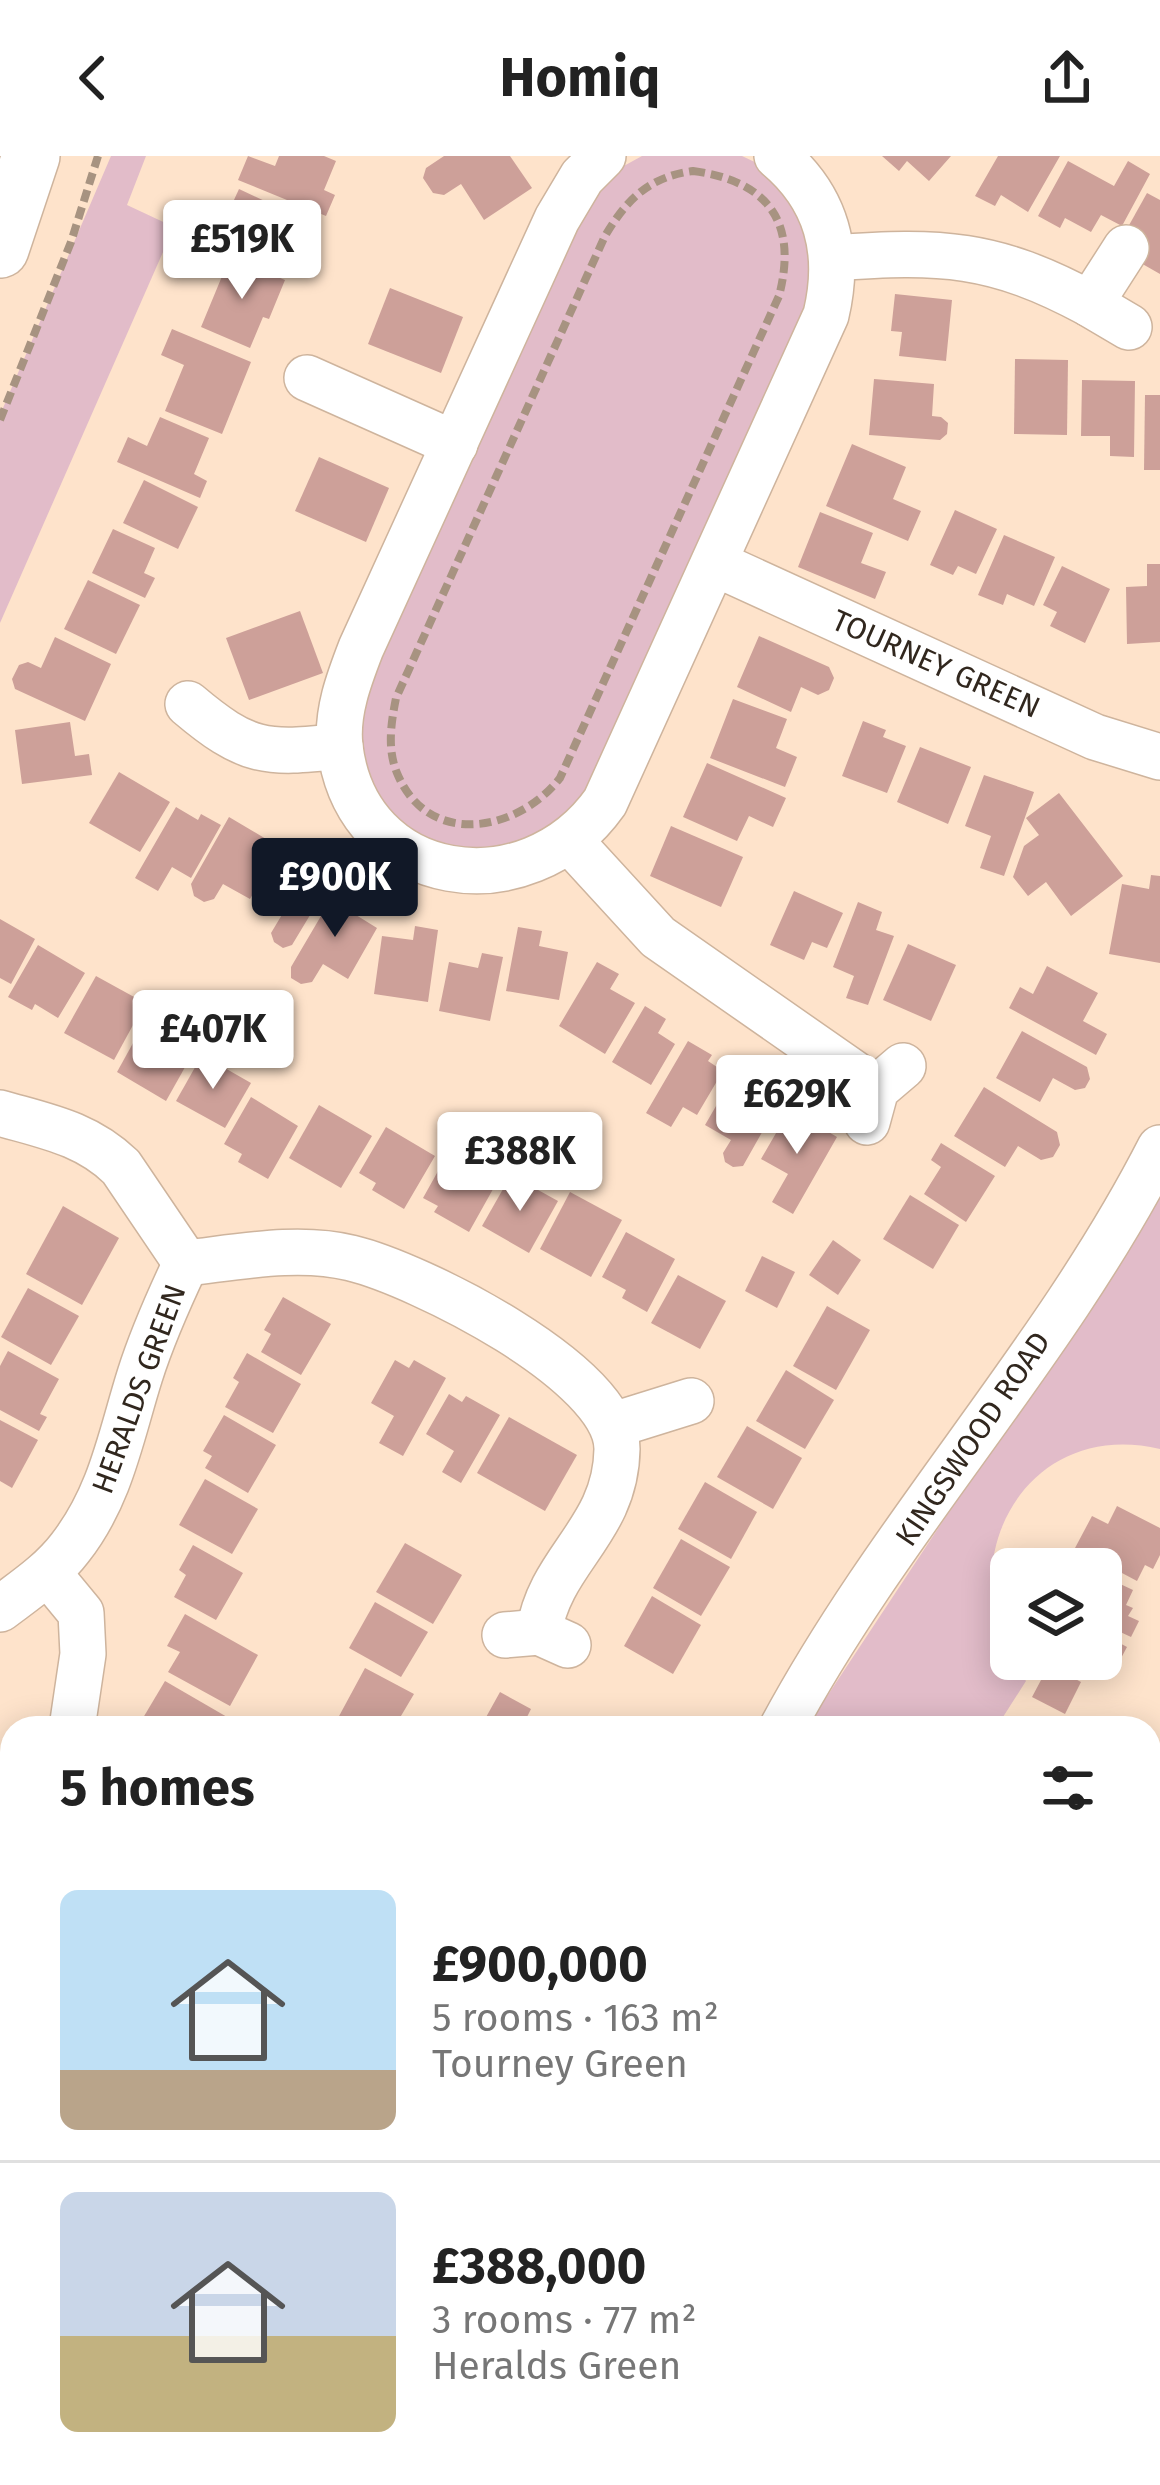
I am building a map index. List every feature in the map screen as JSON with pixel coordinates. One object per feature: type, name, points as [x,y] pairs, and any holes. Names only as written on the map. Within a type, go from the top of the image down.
[{"type":"main road","points":[[0,249],[31,156]]},
{"type":"street","points":[[602,156],[557,219],[354,666],[341,715],[340,746],[355,795],[368,817],[395,844],[431,863],[492,872],[520,867],[570,841],[589,824],[618,778],[826,315],[833,258],[819,203],[798,174],[777,156]]},
{"type":"street","points":[[1090,304],[1126,248]]},
{"type":"street","points":[[833,258],[956,256],[1002,264],[1038,276],[1129,327]]},
{"type":"street","points":[[306,379],[455,444]]},
{"type":"street","name":"TOURNEY GREEN","points":[[714,563],[1096,737],[1160,757]]},
{"type":"street","points":[[182,701],[218,729],[266,751],[340,746]]},
{"type":"street","points":[[570,841],[658,937],[882,1092]]},
{"type":"street","name":"HERALDS GREEN","points":[[0,1113],[69,1131],[109,1155],[186,1263]]},
{"type":"street","name":"KINGSWOOD ROAD","points":[[790,1716],[863,1599],[1072,1294],[1160,1148]]},
{"type":"street","name":"HERALDS GREEN","points":[[186,1263],[298,1252],[348,1257],[389,1270],[516,1336],[560,1366],[591,1391],[614,1425]]},
{"type":"street","name":"HERALDS GREEN","points":[[0,1609],[49,1573],[73,1545],[111,1474],[140,1375],[186,1263]]},
{"type":"street","points":[[537,1637],[543,1605],[555,1580],[589,1538],[607,1501],[616,1450],[614,1425],[691,1401]]},
{"type":"street","points":[[49,1573],[76,1602],[84,1634],[74,1716]]},
{"type":"path","points":[[0,420],[71,242],[98,156]]},
{"type":"path","points":[[681,173],[718,175],[764,200],[787,242],[787,267],[779,296],[560,778],[532,808],[513,818],[466,825],[443,820],[423,809],[397,772],[390,727],[396,698],[605,236],[631,198],[647,185],[681,173]]},
{"type":"shaded area","points":[[111,156],[146,156],[127,205],[174,227],[0,623],[0,415]]},
{"type":"shaded area","points":[[642,156],[742,156],[761,165],[806,219],[816,285],[601,777],[543,840],[452,853],[388,815],[363,768],[359,705],[578,212],[611,173]]},
{"type":"shaded area","points":[[1160,1193],[1160,1449],[1111,1445],[1069,1456],[1034,1479],[1009,1511],[996,1548],[990,1548],[990,1680],[1026,1681],[1004,1716],[814,1716]]},
{"type":"building","points":[[248,156],[275,166],[279,156],[324,156],[336,161],[324,190],[335,195],[326,216],[238,180]]},
{"type":"building","points":[[444,156],[510,156],[532,188],[484,220],[461,184],[444,195],[433,193],[423,178],[426,168]]},
{"type":"building","points":[[882,156],[951,156],[929,181],[907,161],[899,171]]},
{"type":"building","points":[[998,156],[1060,156],[1028,212],[1001,195],[995,206],[975,196]]},
{"type":"building","points":[[1068,161],[1114,186],[1128,161],[1150,174],[1122,226],[1101,215],[1091,232],[1065,218],[1060,228],[1038,216]]},
{"type":"building","points":[[239,189],[301,218],[279,266],[217,237]]},
{"type":"building","points":[[1147,193],[1160,200],[1160,274],[1139,262],[1123,236]]},
{"type":"building","points":[[230,257],[285,280],[269,319],[263,317],[250,348],[201,327]]},
{"type":"building","points":[[390,288],[463,317],[441,373],[368,344]]},
{"type":"building","points":[[895,294],[952,300],[946,361],[899,356],[902,332],[891,331]]},
{"type":"building","points":[[172,329],[251,362],[222,434],[165,411],[184,365],[161,355]]},
{"type":"building","points":[[1015,359],[1068,360],[1067,435],[1014,434]]},
{"type":"building","points":[[874,379],[934,384],[932,416],[948,423],[947,434],[940,440],[869,435]]},
{"type":"building","points":[[1082,380],[1135,381],[1134,457],[1110,456],[1110,436],[1081,436]]},
{"type":"building","points":[[1145,395],[1160,395],[1160,470],[1144,470]]},
{"type":"building","points":[[160,417],[209,438],[194,474],[207,481],[200,498],[117,462],[128,437],[147,446]]},
{"type":"building","points":[[852,444],[906,467],[893,499],[921,511],[908,541],[826,506]]},
{"type":"building","points":[[319,457],[389,488],[366,542],[295,511]]},
{"type":"building","points":[[144,480],[198,507],[178,549],[123,523]]},
{"type":"building","points":[[955,510],[997,529],[976,574],[958,566],[953,575],[930,565]]},
{"type":"building","points":[[820,512],[873,533],[861,563],[886,572],[875,599],[798,567]]},
{"type":"building","points":[[113,529],[155,548],[144,573],[155,578],[145,598],[92,573]]},
{"type":"building","points":[[1004,535],[1055,557],[1034,606],[1007,594],[1003,605],[978,595]]},
{"type":"building","points":[[1147,564],[1160,564],[1160,642],[1127,644],[1126,587],[1147,586]]},
{"type":"building","points":[[1062,566],[1110,589],[1085,643],[1050,626],[1057,612],[1043,605]]},
{"type":"building","points":[[88,580],[140,605],[116,654],[64,629]]},
{"type":"building","points":[[300,611],[323,673],[249,700],[226,638]]},
{"type":"building","points":[[759,636],[829,667],[834,678],[829,690],[818,695],[801,687],[791,712],[737,687]]},
{"type":"building","points":[[55,637],[111,664],[85,721],[15,689],[12,679],[19,665],[28,662],[41,668]]},
{"type":"building","points":[[733,699],[787,719],[776,748],[797,757],[785,787],[710,758]]},
{"type":"building","points":[[863,721],[886,730],[883,737],[906,746],[887,793],[842,776]]},
{"type":"building","points":[[70,722],[75,756],[89,754],[92,775],[22,784],[15,730]]},
{"type":"building","points":[[920,747],[971,767],[948,824],[897,802]]},
{"type":"building","points":[[707,763],[786,798],[773,827],[749,816],[737,841],[683,817]]},
{"type":"building","points":[[119,772],[170,802],[140,852],[89,823]]},
{"type":"building","points":[[984,775],[1034,792],[1004,876],[980,868],[991,836],[965,826]]},
{"type":"building","points":[[1059,793],[1123,876],[1071,916],[1046,882],[1028,896],[1013,877],[1024,846],[1039,835],[1026,818]]},
{"type":"building","points":[[176,807],[198,820],[201,814],[221,825],[191,878],[172,867],[158,891],[135,878]]},
{"type":"building","points":[[229,817],[266,839],[261,847],[275,855],[250,899],[223,884],[214,899],[204,902],[194,896],[191,884]]},
{"type":"building","points":[[671,826],[743,857],[721,907],[650,876]]},
{"type":"building","points":[[282,856],[309,872],[316,859],[336,872],[292,945],[283,948],[271,933],[283,913],[257,898]]},
{"type":"building","points":[[1151,875],[1160,876],[1160,963],[1109,954],[1122,884],[1149,889]]},
{"type":"building","points":[[338,887],[364,901],[356,915],[377,928],[348,979],[323,964],[312,982],[301,984],[291,978],[291,967]]},
{"type":"building","points":[[794,891],[843,913],[827,948],[812,942],[804,960],[770,945]]},
{"type":"building","points":[[858,902],[882,912],[876,930],[894,936],[868,1005],[846,998],[854,976],[833,967]]},
{"type":"building","points":[[0,919],[35,939],[11,984],[0,978]]},
{"type":"building","points":[[415,926],[438,930],[428,1002],[374,994],[382,936],[413,940]]},
{"type":"building","points":[[518,927],[542,931],[539,946],[568,952],[559,1000],[506,991]]},
{"type":"building","points":[[908,944],[956,965],[931,1021],[883,1000]]},
{"type":"building","points":[[38,945],[85,973],[58,1018],[35,1004],[32,1010],[8,997]]},
{"type":"building","points":[[482,953],[503,957],[490,1021],[439,1011],[449,962],[478,968]]},
{"type":"building","points":[[597,962],[619,974],[610,989],[635,1003],[605,1054],[559,1026]]},
{"type":"building","points":[[1047,966],[1098,993],[1083,1021],[1107,1034],[1096,1055],[1009,1008],[1020,987],[1033,994]]},
{"type":"building","points":[[96,976],[145,1003],[114,1060],[64,1033]]},
{"type":"building","points":[[645,1006],[666,1019],[658,1033],[675,1044],[651,1085],[612,1062]]},
{"type":"building","points":[[148,1016],[198,1044],[166,1101],[117,1072]]},
{"type":"building","points":[[1022,1031],[1087,1067],[1090,1079],[1085,1088],[1075,1090],[1053,1078],[1040,1102],[996,1078]]},
{"type":"building","points":[[688,1041],[712,1055],[708,1061],[723,1071],[697,1115],[683,1107],[671,1127],[646,1113]]},
{"type":"building","points":[[202,1055],[251,1083],[225,1128],[176,1101]]},
{"type":"building","points":[[730,1082],[760,1099],[766,1088],[782,1097],[743,1166],[733,1167],[725,1162],[723,1153],[731,1140],[705,1125]]},
{"type":"building","points":[[984,1087],[1057,1132],[1060,1145],[1053,1157],[1041,1160],[1018,1146],[1005,1167],[954,1136]]},
{"type":"building","points":[[251,1097],[298,1126],[268,1179],[238,1162],[242,1154],[224,1144]]},
{"type":"building","points":[[319,1105],[372,1136],[341,1188],[289,1158]]},
{"type":"building","points":[[790,1109],[837,1137],[793,1214],[772,1202],[788,1174],[761,1159]]},
{"type":"building","points":[[386,1127],[435,1156],[404,1209],[372,1190],[376,1183],[359,1173]]},
{"type":"building","points":[[941,1143],[995,1176],[966,1222],[924,1194],[941,1167],[931,1160]]},
{"type":"building","points":[[447,1155],[497,1182],[469,1232],[434,1212],[438,1206],[423,1198]]},
{"type":"building","points":[[511,1175],[558,1201],[529,1253],[482,1226]]},
{"type":"building","points":[[570,1192],[622,1220],[591,1277],[540,1249]]},
{"type":"building","points":[[910,1195],[959,1225],[933,1269],[883,1239]]},
{"type":"building","points":[[63,1206],[119,1238],[82,1305],[26,1274]]},
{"type":"building","points":[[626,1232],[675,1259],[647,1312],[622,1298],[626,1290],[602,1277]]},
{"type":"building","points":[[833,1240],[861,1260],[838,1295],[809,1275]]},
{"type":"building","points":[[762,1256],[795,1272],[777,1308],[745,1291]]},
{"type":"building","points":[[678,1275],[726,1301],[700,1349],[651,1323]]},
{"type":"building","points":[[28,1288],[79,1316],[51,1365],[1,1337]]},
{"type":"building","points":[[283,1297],[331,1324],[301,1375],[261,1352],[271,1334],[264,1330]]},
{"type":"building","points":[[827,1306],[870,1330],[836,1390],[793,1366]]},
{"type":"building","points":[[8,1351],[59,1379],[40,1414],[47,1417],[39,1431],[0,1410],[0,1366]]},
{"type":"building","points":[[247,1353],[301,1384],[273,1433],[225,1407]]},
{"type":"building","points":[[395,1360],[409,1368],[414,1360],[446,1378],[403,1456],[379,1443],[394,1416],[371,1403]]},
{"type":"building","points":[[786,1370],[834,1400],[805,1449],[756,1421]]},
{"type":"building","points":[[449,1394],[462,1402],[466,1396],[500,1415],[461,1483],[442,1472],[454,1451],[426,1434]]},
{"type":"building","points":[[224,1415],[276,1445],[248,1493],[205,1468],[212,1456],[203,1451]]},
{"type":"building","points":[[509,1417],[577,1455],[545,1511],[477,1473]]},
{"type":"building","points":[[0,1420],[38,1440],[12,1488],[0,1481]]},
{"type":"building","points":[[747,1426],[802,1458],[773,1509],[717,1477]]},
{"type":"building","points":[[205,1479],[258,1509],[232,1554],[179,1525]]},
{"type":"building","points":[[705,1482],[757,1512],[731,1559],[678,1529]]},
{"type":"building","points":[[1117,1506],[1160,1528],[1160,1555],[1153,1569],[1145,1565],[1137,1581],[1122,1573],[1122,1548],[1075,1548],[1092,1516],[1108,1524]]},
{"type":"building","points":[[681,1539],[730,1567],[701,1616],[653,1588]]},
{"type":"building","points":[[405,1543],[462,1575],[433,1624],[376,1592]]},
{"type":"building","points":[[193,1545],[243,1573],[216,1620],[174,1597],[186,1575],[179,1570]]},
{"type":"building","points":[[1122,1585],[1133,1590],[1126,1605],[1133,1608],[1128,1616],[1139,1621],[1131,1637],[1122,1633]]},
{"type":"building","points":[[652,1596],[701,1625],[673,1674],[624,1646]]},
{"type":"building","points":[[375,1602],[428,1632],[401,1677],[349,1648]]},
{"type":"building","points":[[185,1614],[258,1655],[230,1706],[168,1672],[180,1652],[167,1646]]},
{"type":"building","points":[[365,1668],[414,1694],[401,1716],[339,1716]]},
{"type":"building","points":[[1041,1680],[1081,1682],[1065,1714],[1032,1697]]},
{"type":"building","points":[[165,1681],[225,1716],[144,1716]]},
{"type":"building","points":[[500,1692],[531,1709],[528,1716],[487,1716]]}]
